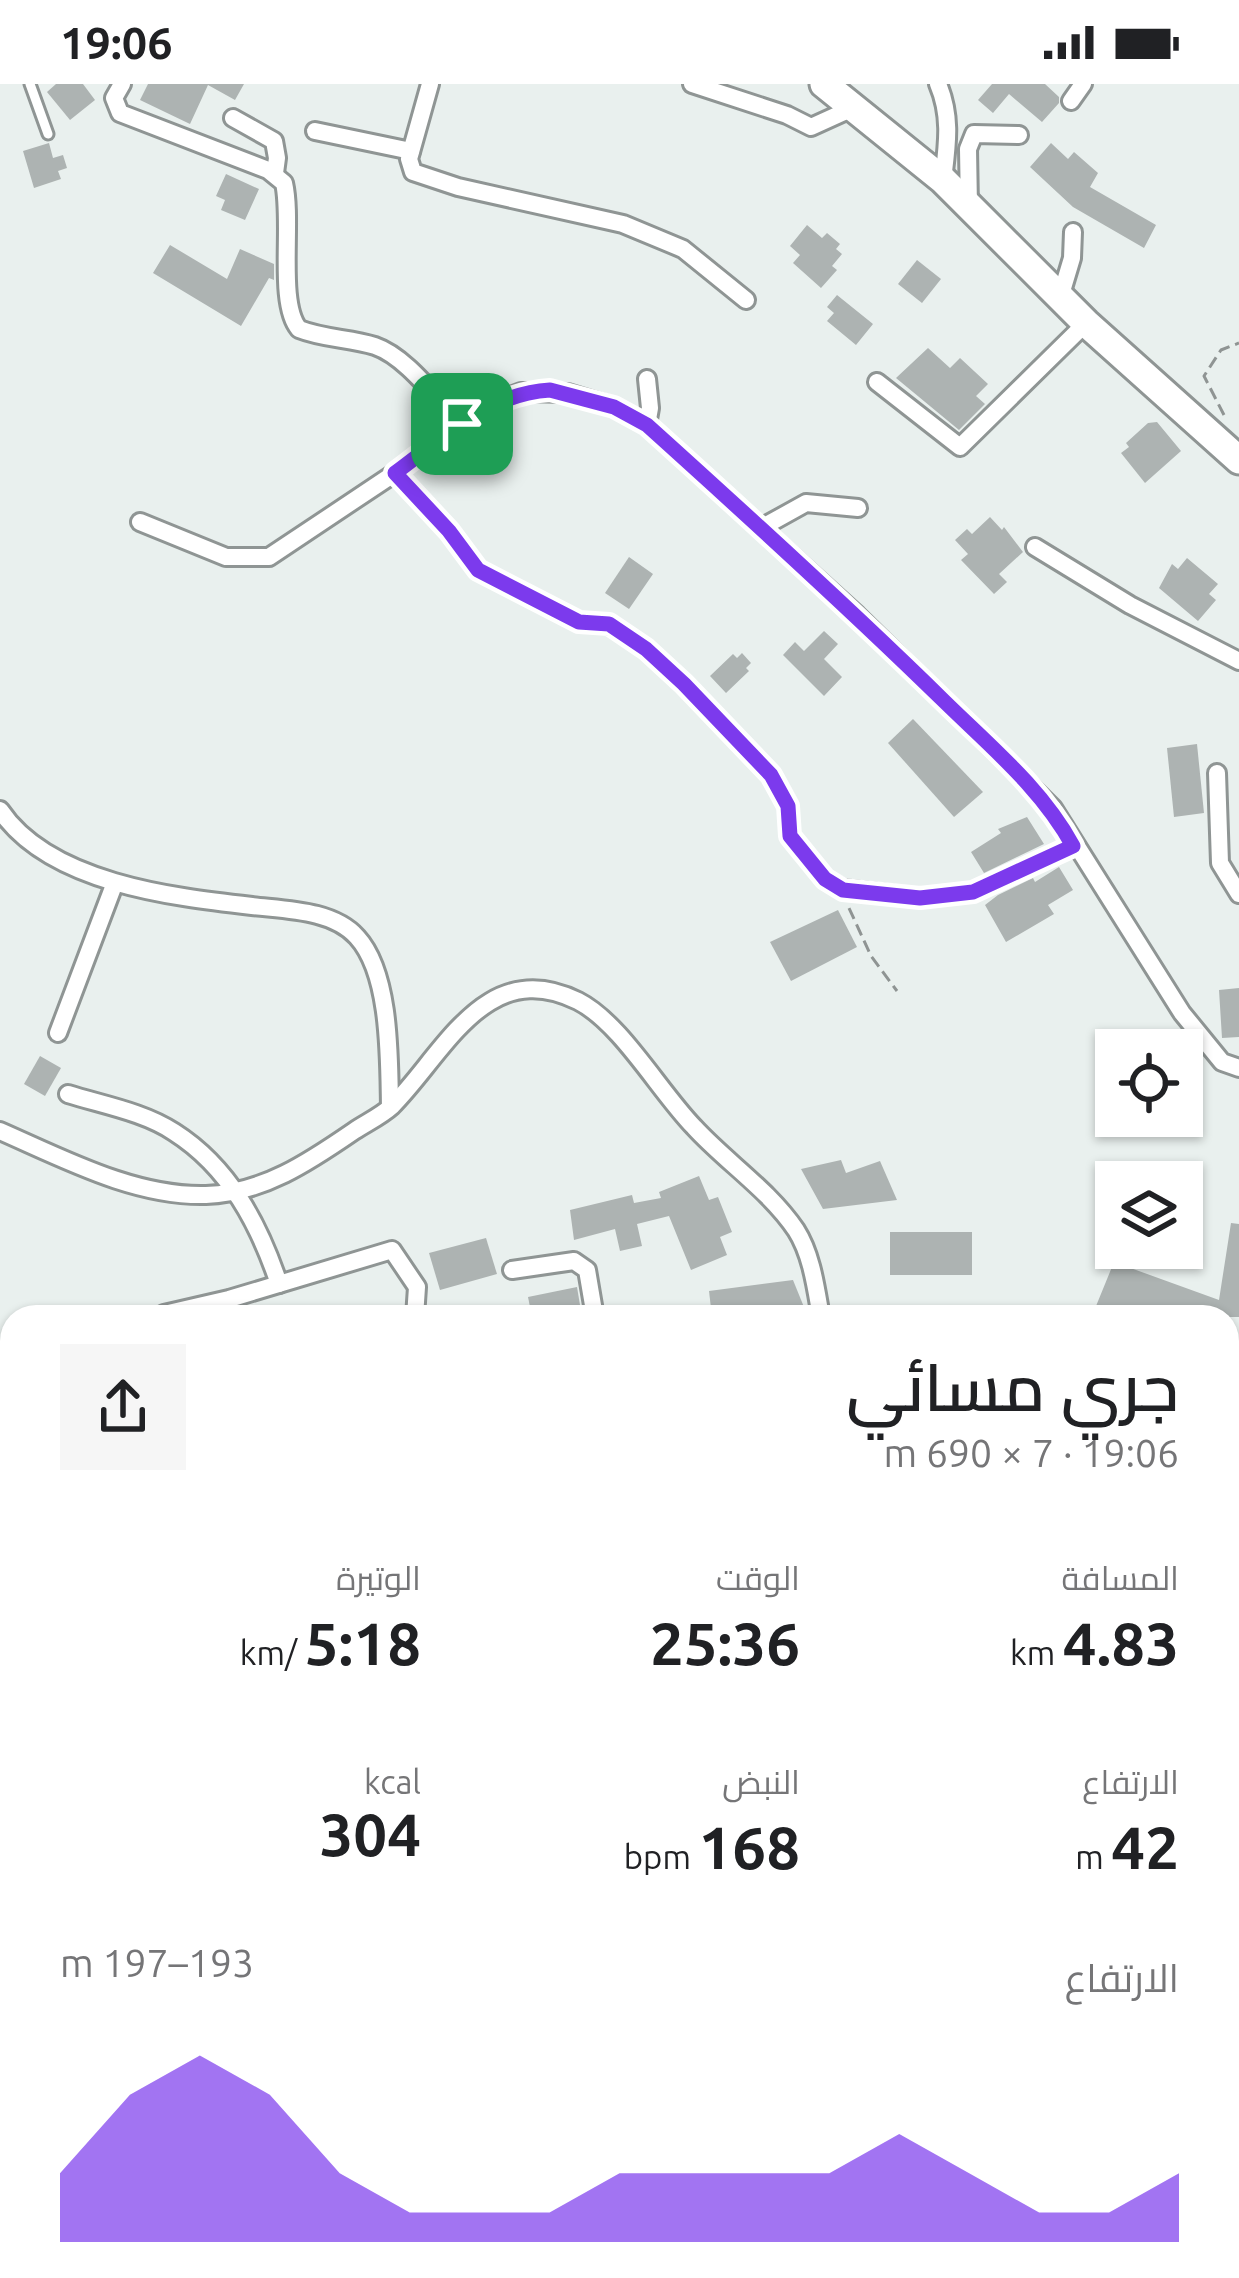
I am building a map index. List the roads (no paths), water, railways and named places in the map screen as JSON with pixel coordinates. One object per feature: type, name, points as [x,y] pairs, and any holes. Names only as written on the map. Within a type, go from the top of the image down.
[{"type":"main road","points":[[825,84],[943,180],[1198,432],[1239,460]]},
{"type":"street","points":[[122,84],[115,98],[120,113],[275,173],[284,183],[291,320],[299,329],[371,344],[392,354],[462,424]]},
{"type":"street","points":[[430,84],[411,151],[413,172],[623,224],[683,249],[746,300]]},
{"type":"street","points":[[692,84],[811,127],[855,107]]},
{"type":"street","points":[[938,84],[947,106],[949,130],[943,180]]},
{"type":"street","points":[[1071,101],[1083,84]]},
{"type":"street","points":[[233,118],[274,141],[275,173]]},
{"type":"street","points":[[315,131],[411,151]]},
{"type":"street","points":[[969,207],[968,149],[974,134],[1019,135]]},
{"type":"street","points":[[1060,298],[1072,258],[1073,232]]},
{"type":"street","points":[[1053,346],[1086,323]]},
{"type":"street","points":[[877,382],[960,447],[1086,323]]},
{"type":"street","points":[[647,379],[647,425]]},
{"type":"street","points":[[140,522],[226,556],[269,557],[395,473],[484,406],[521,392],[550,390],[614,407],[647,425],[761,528],[1053,808],[1182,1013],[1222,1062],[1239,1068]]},
{"type":"street","points":[[395,473],[478,570],[579,622],[609,624],[684,684],[771,775],[788,806],[790,836],[825,879],[843,890],[920,898],[973,892],[1073,846]]},
{"type":"street","points":[[761,528],[806,503],[858,508]]},
{"type":"street","points":[[1035,547],[1141,612],[1239,661]]},
{"type":"street","points":[[1216,773],[1220,863],[1239,894]]},
{"type":"street","points":[[0,809],[9,823],[40,848],[114,885],[306,912],[357,936],[370,957],[382,995],[390,1107]]},
{"type":"street","points":[[58,1033],[114,885]]},
{"type":"street","points":[[0,1131],[78,1165],[167,1194],[236,1191],[290,1172],[390,1107],[480,1006],[530,988],[556,992],[581,1002],[616,1030],[695,1129],[797,1232],[814,1275],[819,1305]]},
{"type":"street","points":[[68,1094],[172,1131],[204,1156],[236,1191],[279,1284]]},
{"type":"street","points":[[198,1305],[392,1250],[417,1287],[416,1305]]},
{"type":"street","points":[[512,1270],[574,1262],[587,1270],[593,1305]]},
{"type":"lane","points":[[30,84],[48,134]]}]
